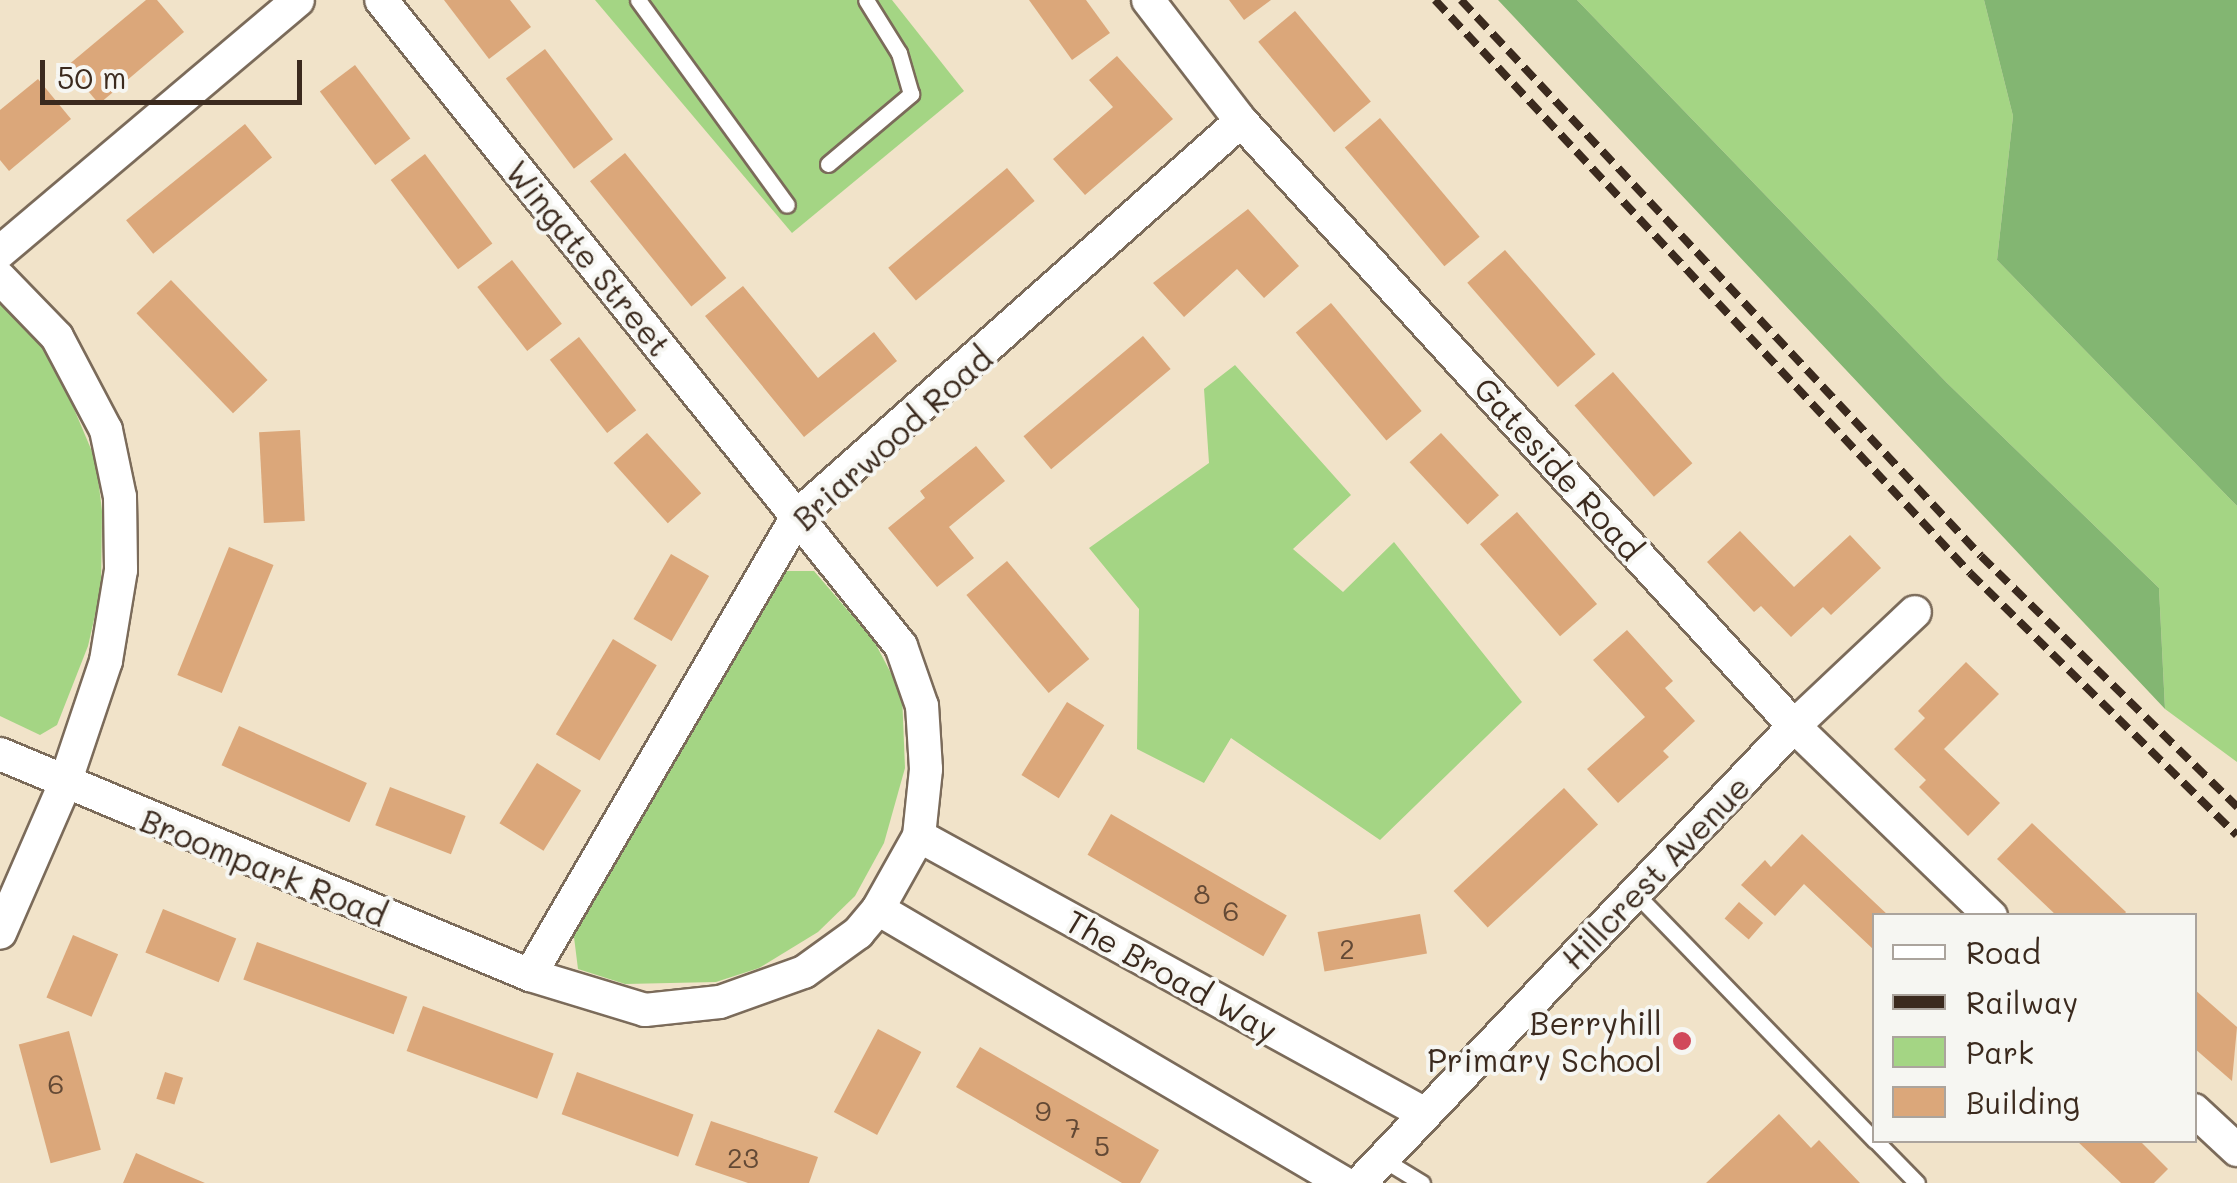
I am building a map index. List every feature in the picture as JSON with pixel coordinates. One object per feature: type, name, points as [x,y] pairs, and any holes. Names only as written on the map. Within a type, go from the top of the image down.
[{"type":"street","points":[[0,252],[298,0]]},
{"type":"street","name":"Wingate Street","points":[[381,0],[798,515]]},
{"type":"street","name":"Gateside Road","points":[[1148,0],[1242,121],[1794,726],[1989,913]]},
{"type":"street","name":"Briarwood Road","points":[[530,974],[798,515],[1242,121]]},
{"type":"street","points":[[0,278],[57,337],[106,430],[120,497],[121,570],[106,662],[64,786],[0,933]]},
{"type":"street","points":[[530,974],[644,1010],[720,1002],[804,972],[858,934],[878,910],[918,836],[926,769],[922,706],[901,646],[798,515]]},
{"type":"street","name":"Hillcrest Avenue","points":[[1370,1170],[1794,726],[1915,612]]},
{"type":"street","name":"Broompark Road","points":[[0,754],[64,786],[530,974]]},
{"type":"street","name":"The Broad Way","points":[[918,836],[1425,1114]]},
{"type":"street","points":[[878,910],[1344,1183]]},
{"type":"street","points":[[2197,1113],[2237,1150]]},
{"type":"lane","points":[[638,0],[787,204]]},
{"type":"lane","points":[[828,164],[911,94],[899,53],[866,0]]},
{"type":"lane","points":[[1635,893],[1872,1137]]},
{"type":"lane","points":[[1878,1143],[1916,1183]]},
{"type":"lane","points":[[1370,1170],[1422,1183]]},
{"type":"green space","points":[[595,0],[892,0],[964,91],[792,233]]},
{"type":"green space","points":[[1498,0],[1577,0],[1947,383],[2159,588],[2165,709]]},
{"type":"green space","points":[[1577,0],[1984,0],[2013,116],[1997,260],[2237,506],[2237,762],[2165,709],[2159,588],[1947,383]]},
{"type":"green space","points":[[1984,0],[2237,0],[2237,506],[1997,260],[2013,116]]},
{"type":"green space","points":[[0,302],[34,332],[69,397],[96,461],[102,511],[101,589],[88,646],[57,725],[40,735],[0,716]]},
{"type":"green space","points":[[1235,365],[1351,495],[1293,549],[1343,592],[1394,542],[1522,702],[1380,840],[1231,738],[1204,783],[1137,749],[1139,609],[1089,548],[1209,463],[1204,389]]},
{"type":"green space","points":[[783,571],[814,571],[874,641],[902,694],[905,768],[884,843],[855,896],[818,932],[759,968],[716,982],[625,984],[578,969],[573,929]]},
{"type":"building","points":[[146,0],[157,0],[184,32],[99,104],[67,66]]},
{"type":"building","points":[[444,0],[510,0],[531,27],[489,59]]},
{"type":"building","points":[[1029,0],[1086,0],[1110,33],[1072,60]]},
{"type":"building","points":[[1229,0],[1271,0],[1244,20]]},
{"type":"building","points":[[1295,11],[1371,101],[1334,132],[1258,42]]},
{"type":"building","points":[[545,49],[613,139],[574,169],[506,78]]},
{"type":"building","points":[[1117,56],[1173,119],[1085,195],[1053,159],[1113,107],[1089,80]]},
{"type":"building","points":[[355,65],[410,138],[375,165],[320,91]]},
{"type":"building","points":[[38,79],[71,119],[9,171],[0,160],[0,110]]},
{"type":"building","points":[[1380,118],[1480,237],[1444,266],[1345,148]]},
{"type":"building","points":[[245,124],[272,157],[153,254],[126,220]]},
{"type":"building","points":[[625,153],[726,278],[691,306],[590,181]]},
{"type":"building","points":[[425,154],[492,243],[458,269],[391,180]]},
{"type":"building","points":[[1007,168],[1035,201],[916,301],[888,268]]},
{"type":"building","points":[[1248,209],[1299,266],[1264,298],[1237,269],[1184,317],[1153,283]]},
{"type":"building","points":[[1505,250],[1596,354],[1558,387],[1467,283]]},
{"type":"building","points":[[512,260],[562,324],[527,351],[477,287]]},
{"type":"building","points":[[171,280],[268,380],[233,413],[136,313]]},
{"type":"building","points":[[743,286],[818,378],[874,332],[897,361],[804,437],[705,316]]},
{"type":"building","points":[[1331,303],[1422,411],[1386,441],[1296,333]]},
{"type":"building","points":[[1143,336],[1171,369],[1051,469],[1023,436]]},
{"type":"building","points":[[579,337],[636,410],[607,433],[550,360]]},
{"type":"building","points":[[1613,372],[1692,463],[1654,497],[1575,405]]},
{"type":"building","points":[[300,430],[305,521],[264,523],[259,432]]},
{"type":"building","points":[[647,433],[701,493],[668,523],[614,463]]},
{"type":"building","points":[[1441,433],[1499,495],[1468,524],[1410,462]]},
{"type":"building","points":[[976,446],[1005,481],[949,527],[974,558],[937,587],[888,528],[925,498],[920,491]]},
{"type":"building","points":[[1517,512],[1597,604],[1560,636],[1480,544]]},
{"type":"building","points":[[1740,531],[1794,587],[1850,535],[1881,568],[1831,615],[1823,607],[1791,637],[1761,606],[1754,612],[1707,562]]},
{"type":"building","points":[[229,547],[274,565],[222,693],[177,675]]},
{"type":"building","points":[[671,554],[709,576],[672,641],[634,619]]},
{"type":"building","points":[[1007,561],[1089,659],[1049,693],[966,595]]},
{"type":"building","points":[[1627,630],[1673,681],[1665,688],[1695,721],[1663,751],[1669,757],[1618,803],[1587,769],[1645,717],[1593,660]]},
{"type":"building","points":[[613,639],[657,665],[600,760],[556,734]]},
{"type":"building","points":[[1966,662],[1999,694],[1944,749],[2000,803],[1968,836],[1919,787],[1926,780],[1894,749],[1925,718],[1918,711]]},
{"type":"building","points":[[1067,702],[1104,725],[1059,798],[1021,775]]},
{"type":"building","points":[[239,726],[367,783],[349,822],[222,765]]},
{"type":"building","points":[[537,763],[581,791],[543,851],[499,823]]},
{"type":"building","points":[[390,787],[466,816],[451,854],[375,825]]},
{"type":"building","points":[[1564,788],[1598,825],[1488,928],[1454,891]]},
{"type":"building","points":[[1111,814],[1287,915],[1263,956],[1088,855]]},
{"type":"building","points":[[2032,823],[2126,912],[2054,913],[1997,859]]},
{"type":"building","points":[[1802,834],[1886,913],[1872,913],[1872,948],[1804,884],[1775,916],[1741,885],[1765,860],[1771,867]]},
{"type":"building","points":[[1739,902],[1763,923],[1749,940],[1725,919]]},
{"type":"building","points":[[163,909],[236,939],[219,982],[145,953]]},
{"type":"building","points":[[1420,914],[1427,953],[1325,971],[1318,932]]},
{"type":"building","points":[[73,935],[118,954],[92,1017],[46,998]]},
{"type":"building","points":[[257,942],[407,997],[394,1034],[243,980]]},
{"type":"building","points":[[2197,992],[2237,1027],[2232,1081],[2197,1051]]},
{"type":"building","points":[[423,1006],[554,1054],[537,1099],[407,1051]]},
{"type":"building","points":[[878,1029],[921,1052],[877,1135],[834,1112]]},
{"type":"building","points":[[69,1031],[101,1150],[51,1163],[19,1044]]},
{"type":"building","points":[[980,1047],[1159,1150],[1140,1183],[1122,1183],[956,1087]]},
{"type":"building","points":[[165,1072],[183,1078],[174,1105],[156,1099]]},
{"type":"building","points":[[577,1072],[694,1114],[678,1157],[562,1114]]},
{"type":"building","points":[[1779,1114],[1811,1148],[1819,1140],[1860,1183],[1706,1183]]},
{"type":"building","points":[[711,1121],[818,1157],[809,1183],[748,1183],[695,1165]]},
{"type":"building","points":[[2079,1143],[2142,1143],[2168,1169],[2154,1183],[2121,1183]]},
{"type":"building","points":[[136,1153],[172,1169],[205,1183],[123,1183]]},
{"type":"railway","points":[[1435,0],[1970,573],[2237,835]]},
{"type":"railway","points":[[1461,0],[1981,556],[2237,807]]},
{"type":"place","name":"Berryhill Primary School","points":[[1682,1041]]}]
